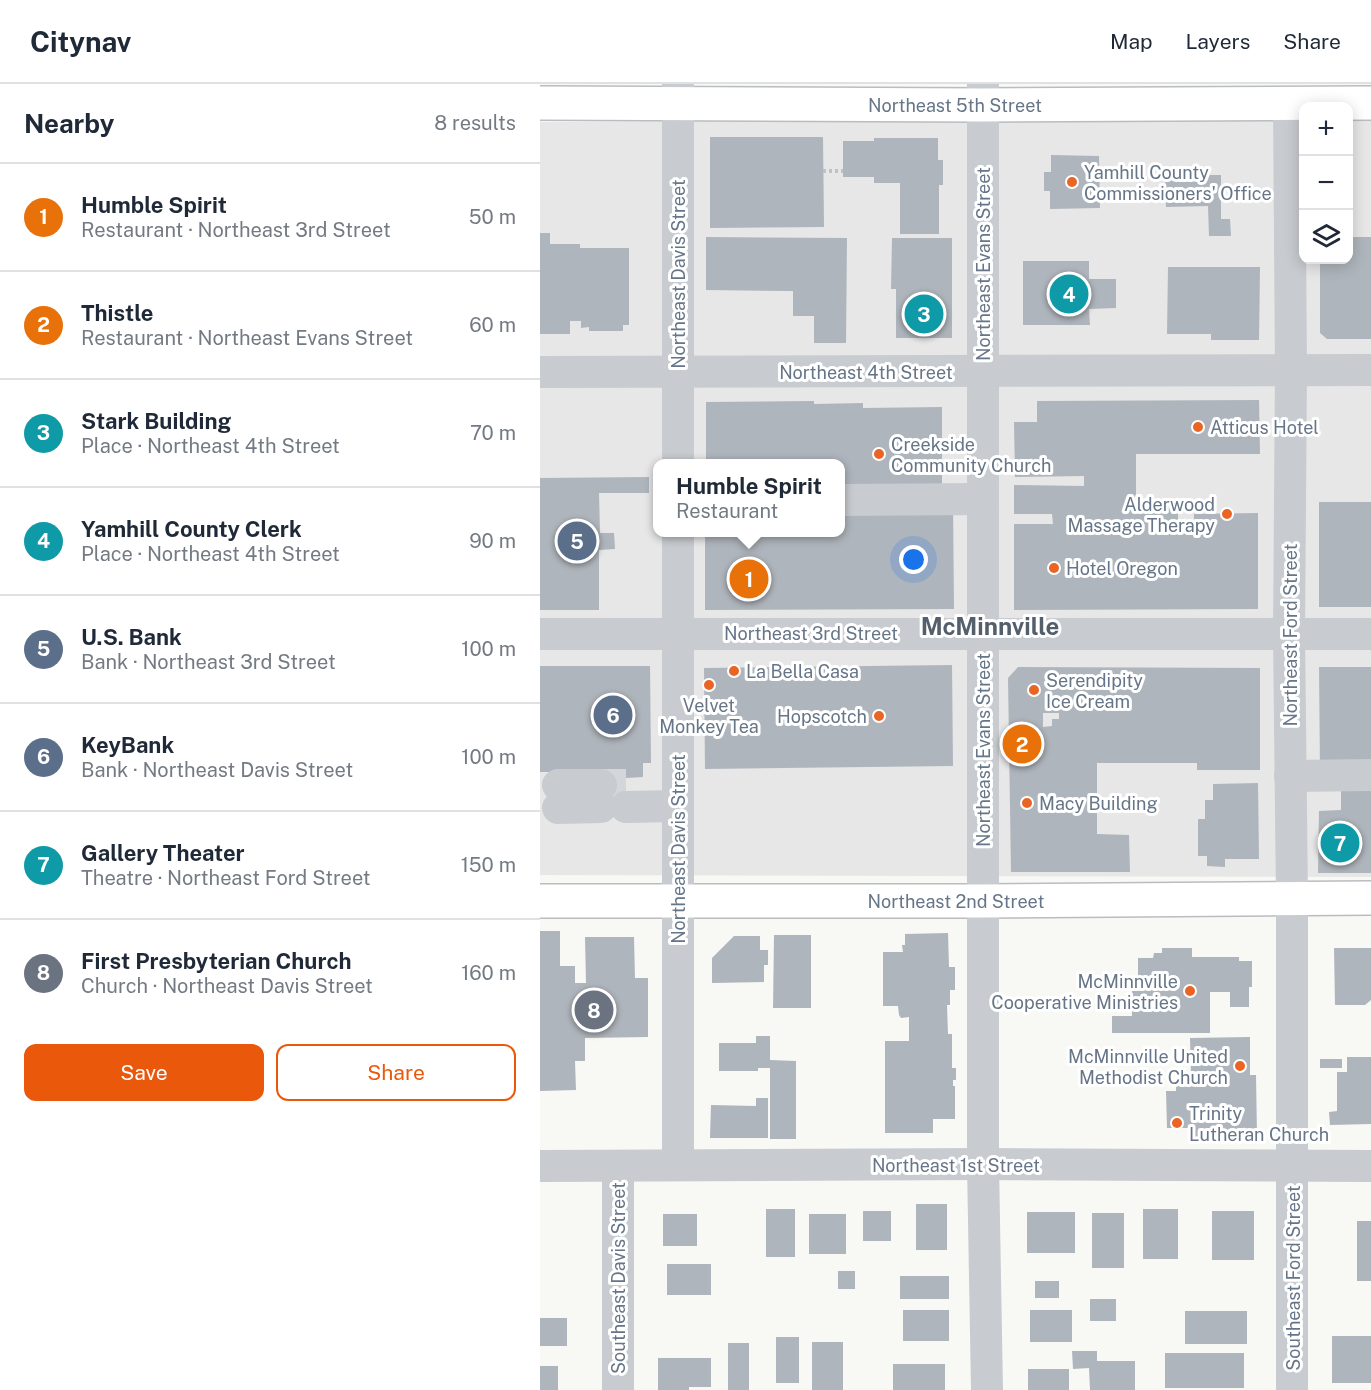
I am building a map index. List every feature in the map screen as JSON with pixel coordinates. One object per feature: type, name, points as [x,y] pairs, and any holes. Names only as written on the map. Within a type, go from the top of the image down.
[{"type":"main road","name":"Northeast 5th Street","points":[[540,103],[678,93],[1293,97],[1371,104]]},
{"type":"main road","name":"Northeast 2nd Street","points":[[540,901],[983,902],[1371,898]]},
{"type":"street","name":"Northeast Davis Street","points":[[678,93],[678,459]]},
{"type":"street","name":"Northeast Evans Street","points":[[983,95],[983,1164],[987,1390]]},
{"type":"street","name":"Northeast Ford Street","points":[[1293,97],[1289,634],[1293,1166]]},
{"type":"street","name":"Northeast 4th Street","points":[[540,372],[1371,370]]},
{"type":"street","points":[[845,500],[983,499]]},
{"type":"street","name":"Northeast Davis Street","points":[[678,537],[678,1166]]},
{"type":"street","name":"Northeast 3rd Street","points":[[540,634],[1371,634]]},
{"type":"street","points":[[1290,776],[1371,775]]},
{"type":"street","points":[[558,796],[678,795]]},
{"type":"street","name":"Northeast 1st Street","points":[[540,1166],[983,1164],[1371,1166]]},
{"type":"street","name":"Southeast Davis Street","points":[[618,1166],[618,1390]]},
{"type":"street","name":"Southeast Ford Street","points":[[1292,1390],[1293,1166]]},
{"type":"path","points":[[823,171],[843,171]]},
{"type":"shaded area","points":[[1299,118],[1299,264],[1353,264],[1353,118],[1371,118],[1371,877],[540,875],[540,122]]},
{"type":"building","points":[[710,137],[823,137],[824,227],[710,228]]},
{"type":"building","points":[[874,138],[938,138],[938,160],[943,160],[943,185],[939,185],[939,234],[900,234],[900,183],[874,183],[874,177],[843,177],[843,141],[874,141]]},
{"type":"building","name":"Yamhill County Commissioners' Office","points":[[1051,155],[1099,156],[1100,208],[1050,209],[1050,191],[1044,191],[1044,172],[1051,172]]},
{"type":"building","points":[[1165,175],[1221,175],[1221,219],[1230,219],[1231,236],[1209,236],[1208,206],[1166,207]]},
{"type":"building","points":[[540,233],[550,233],[550,244],[580,244],[580,248],[629,248],[629,325],[623,325],[623,331],[589,331],[589,327],[581,328],[581,321],[570,321],[570,334],[540,334]]},
{"type":"building","points":[[706,237],[847,238],[846,343],[814,343],[814,316],[793,316],[793,291],[706,290]]},
{"type":"building","points":[[1353,237],[1371,237],[1371,339],[1327,339],[1320,333],[1320,264],[1353,264]]},
{"type":"building","points":[[892,238],[952,238],[952,338],[896,338],[896,289],[891,289]]},
{"type":"building","points":[[1023,261],[1089,261],[1089,279],[1116,279],[1116,308],[1089,309],[1090,325],[1023,325]]},
{"type":"building","points":[[1168,267],[1260,267],[1259,340],[1211,340],[1211,334],[1167,334]]},
{"type":"building","points":[[1259,400],[1260,454],[1136,454],[1136,505],[1178,505],[1178,524],[1194,524],[1194,514],[1258,513],[1258,609],[1014,610],[1014,524],[1053,524],[1052,514],[1014,514],[1014,485],[1084,486],[1084,476],[1015,477],[1014,422],[1037,422],[1037,401]]},
{"type":"building","points":[[814,401],[814,404],[863,403],[863,408],[942,407],[942,495],[845,495],[845,459],[706,459],[706,402]]},
{"type":"building","points":[[649,477],[649,493],[599,493],[600,533],[614,533],[615,549],[599,550],[599,610],[540,610],[540,478]]},
{"type":"building","points":[[1319,502],[1371,502],[1371,607],[1319,607]]},
{"type":"building","points":[[845,503],[953,503],[954,609],[705,610],[705,537],[845,537]]},
{"type":"building","points":[[952,665],[953,766],[705,769],[704,668]]},
{"type":"building","points":[[540,666],[650,666],[651,763],[643,763],[643,777],[626,778],[626,815],[576,772],[540,772]]},
{"type":"building","points":[[1018,667],[1260,668],[1260,770],[1197,770],[1197,763],[1097,763],[1097,834],[1129,835],[1130,872],[1011,872],[1008,678]],"holes":[[[1043,713],[1059,713],[1059,719],[1052,719],[1052,726],[1043,727]]]},
{"type":"building","points":[[1319,667],[1371,667],[1371,771],[1320,771]]},
{"type":"building","points":[[1341,780],[1371,780],[1371,873],[1318,873],[1319,811],[1341,810]]},
{"type":"building","points":[[1258,783],[1259,859],[1225,859],[1225,867],[1207,866],[1207,856],[1198,856],[1198,819],[1205,819],[1205,800],[1213,800],[1213,784]]},
{"type":"building","points":[[540,931],[560,931],[560,966],[575,966],[575,983],[586,983],[585,937],[634,937],[635,978],[648,978],[648,1037],[585,1038],[585,1061],[575,1061],[576,1090],[540,1091]]},
{"type":"building","points":[[948,933],[949,967],[955,967],[955,990],[950,990],[950,1005],[947,1005],[948,1034],[952,1034],[952,1068],[956,1068],[956,1080],[953,1080],[955,1119],[933,1119],[933,1133],[885,1133],[885,1041],[909,1041],[909,1017],[901,1018],[898,1006],[883,1006],[883,952],[903,952],[905,934]]},
{"type":"building","points":[[774,935],[811,935],[811,1008],[773,1008]]},
{"type":"building","points":[[734,936],[760,936],[760,950],[768,950],[768,965],[764,965],[764,982],[712,983],[712,958]]},
{"type":"building","name":"McMinnville Cooperative Ministries","points":[[1162,948],[1192,948],[1192,957],[1239,957],[1239,961],[1252,961],[1249,1007],[1230,1007],[1230,992],[1210,992],[1210,1033],[1112,1033],[1112,1016],[1132,1016],[1132,990],[1138,990],[1138,958],[1153,958],[1154,953],[1162,953]]},
{"type":"building","points":[[1334,948],[1371,948],[1371,1000],[1365,1005],[1335,1005]]},
{"type":"building","points":[[756,1036],[770,1036],[770,1060],[796,1061],[796,1139],[770,1139],[770,1068],[758,1068],[758,1071],[719,1071],[719,1043],[756,1043]]},
{"type":"building","points":[[1250,1037],[1250,1075],[1256,1075],[1257,1137],[1192,1138],[1191,1128],[1167,1128],[1166,1091],[1176,1091],[1176,1076],[1191,1076],[1190,1038]]},
{"type":"building","points":[[1347,1057],[1371,1057],[1371,1124],[1330,1125],[1329,1112],[1337,1111],[1337,1072],[1347,1072]]},
{"type":"building","points":[[1320,1059],[1342,1059],[1342,1068],[1320,1068]]},
{"type":"building","points":[[756,1098],[768,1098],[768,1138],[710,1138],[711,1105],[756,1106]]},
{"type":"building","points":[[916,1204],[947,1204],[947,1250],[916,1250]]},
{"type":"building","points":[[766,1209],[795,1209],[795,1257],[766,1257]]},
{"type":"building","points":[[1143,1209],[1178,1209],[1178,1259],[1143,1259]]},
{"type":"building","points":[[863,1211],[891,1211],[891,1241],[863,1241]]},
{"type":"building","points":[[1212,1211],[1254,1211],[1254,1260],[1212,1260]]},
{"type":"building","points":[[1027,1212],[1075,1212],[1075,1253],[1027,1253]]},
{"type":"building","points":[[1092,1213],[1124,1213],[1124,1268],[1092,1268]]},
{"type":"building","points":[[663,1214],[697,1214],[697,1246],[663,1246]]},
{"type":"building","points":[[809,1214],[846,1214],[846,1254],[809,1254]]},
{"type":"building","points":[[1357,1221],[1371,1221],[1371,1281],[1357,1281]]},
{"type":"building","points":[[667,1264],[711,1264],[711,1295],[667,1295]]},
{"type":"building","points":[[838,1271],[855,1271],[855,1289],[838,1289]]},
{"type":"building","points":[[900,1276],[949,1276],[949,1299],[900,1299]]},
{"type":"building","points":[[1035,1281],[1059,1281],[1059,1298],[1035,1298]]},
{"type":"building","points":[[1090,1299],[1116,1299],[1116,1321],[1090,1321]]},
{"type":"building","points":[[903,1310],[949,1310],[949,1341],[903,1341]]},
{"type":"building","points":[[1030,1310],[1072,1310],[1072,1342],[1030,1342]]},
{"type":"building","points":[[1185,1311],[1247,1311],[1247,1344],[1185,1344]]},
{"type":"building","points":[[540,1318],[567,1318],[567,1346],[540,1346]]},
{"type":"building","points":[[1332,1336],[1371,1336],[1371,1383],[1332,1383]]},
{"type":"building","points":[[776,1337],[799,1337],[799,1383],[776,1383]]},
{"type":"building","points":[[812,1342],[843,1342],[843,1390],[812,1390]]},
{"type":"building","points":[[728,1343],[749,1343],[749,1390],[728,1390]]},
{"type":"building","points":[[1072,1351],[1097,1351],[1097,1361],[1135,1361],[1135,1390],[1090,1390],[1089,1368],[1073,1369]]},
{"type":"building","points":[[1165,1353],[1244,1353],[1244,1388],[1165,1388]]},
{"type":"building","points":[[658,1358],[711,1358],[711,1387],[658,1390]]},
{"type":"building","points":[[893,1364],[945,1364],[945,1390],[893,1390]]},
{"type":"building","points":[[540,1366],[558,1366],[558,1390],[540,1390]]},
{"type":"building","points":[[1028,1369],[1069,1369],[1069,1390],[1028,1390]]},
{"type":"tunnel","points":[[601,785],[626,785]]},
{"type":"place","name":"Yamhill County Commissioners' Office","points":[[1072,182]]},
{"type":"place","name":"Yamhill County Clerk","points":[[1069,294]]},
{"type":"place","name":"Stark Building","points":[[924,314]]},
{"type":"place","name":"Atticus Hotel","points":[[1198,427]]},
{"type":"place","name":"Creekside Community Church","points":[[879,454]]},
{"type":"place","name":"Alderwood Massage Therapy","points":[[1227,514]]},
{"type":"place","name":"U.S. Bank","points":[[577,541]]},
{"type":"place","name":"Hotel Oregon","points":[[1054,568]]},
{"type":"place","name":"Humble Spirit","points":[[749,579]]},
{"type":"place","name":"La Bella Casa","points":[[734,671]]},
{"type":"place","name":"Velvet Monkey Tea","points":[[709,685]]},
{"type":"place","name":"Serendipity Ice Cream","points":[[1034,690]]},
{"type":"place","name":"KeyBank","points":[[613,715]]},
{"type":"place","name":"Hopscotch","points":[[879,716]]},
{"type":"place","name":"Thistle","points":[[1022,744]]},
{"type":"place","name":"Macy Building","points":[[1027,803]]},
{"type":"place","name":"Gallery Theater","points":[[1340,843]]},
{"type":"place","name":"McMinnville Cooperative Ministries","points":[[1190,991]]},
{"type":"place","name":"First Presbyterian Church","points":[[594,1010]]},
{"type":"place","name":"McMinnville United Methodist Church","points":[[1240,1066]]},
{"type":"place","name":"Trinity Lutheran Church","points":[[1177,1123]]},
{"type":"district","name":"McMinnville","points":[[990,626]]}]
